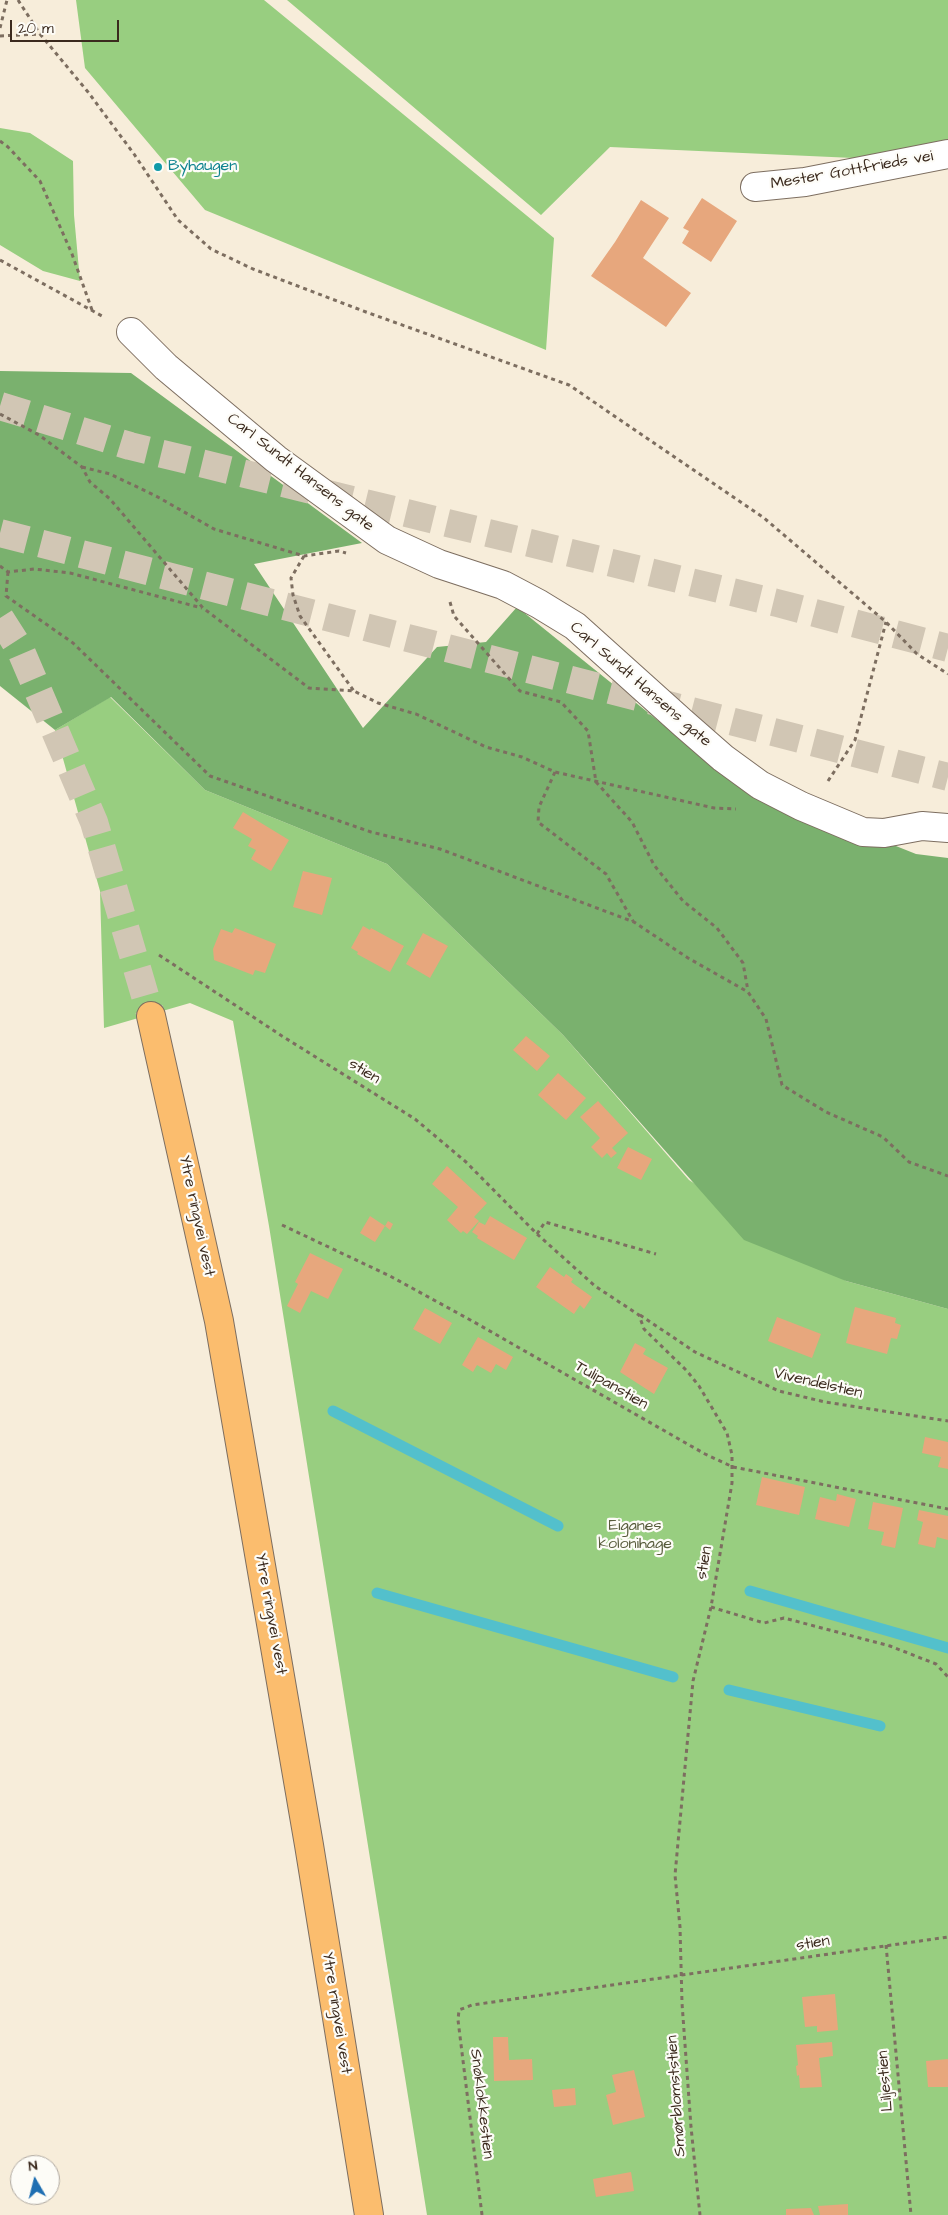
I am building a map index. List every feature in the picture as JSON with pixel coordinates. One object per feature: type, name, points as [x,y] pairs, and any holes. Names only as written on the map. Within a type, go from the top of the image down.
[{"type":"main road","name":"Ytre ringvei vest","points":[[150,1016],[219,1321],[304,1816],[369,2215]]},
{"type":"street","name":"Mester Gottfrieds vei","points":[[755,187],[806,182],[948,154]]},
{"type":"street","name":"Carl Sundt Hansens gate","points":[[131,332],[166,367],[276,459],[387,540],[439,564],[503,585],[576,626],[723,758],[760,786],[800,806],[863,832],[884,833],[922,826],[948,828]]},
{"type":"path","points":[[0,28],[7,0]]},
{"type":"path","points":[[18,0],[40,34],[88,92],[134,154],[178,220],[211,249],[253,269],[569,385],[764,518],[886,622],[917,654],[948,674]]},
{"type":"path","points":[[0,36],[40,34]]},
{"type":"path","points":[[0,141],[40,181],[72,254],[92,310]]},
{"type":"path","points":[[0,260],[131,332]]},
{"type":"path","points":[[0,414],[39,434],[82,467],[110,474],[126,481],[214,529],[304,556],[339,552],[349,553]]},
{"type":"path","points":[[82,467],[90,482],[110,499],[202,608],[309,688],[354,691],[378,703],[416,714],[486,747],[522,757],[555,772],[714,808],[739,810]]},
{"type":"path","points":[[304,556],[291,578],[293,595],[300,616],[354,691]]},
{"type":"path","points":[[439,564],[454,616],[520,691],[561,702],[588,731],[596,782],[632,822],[654,865],[683,901],[716,928],[743,963],[748,992],[766,1019],[782,1085],[826,1112],[883,1137],[909,1162],[948,1176]]},
{"type":"path","points":[[0,566],[8,572],[34,569],[70,573],[202,608]]},
{"type":"path","points":[[8,572],[6,596],[73,643],[210,776],[371,832],[440,849],[634,922],[688,958],[748,992]]},
{"type":"path","points":[[800,806],[819,795],[855,740],[886,622]]},
{"type":"path","points":[[555,772],[539,807],[538,822],[606,874],[634,922]]},
{"type":"path","name":"stien","points":[[159,955],[282,1036],[415,1119],[466,1162],[537,1234],[595,1286],[639,1315],[644,1329],[687,1370],[712,1406],[727,1433],[733,1468],[711,1607],[693,1681],[675,1875],[682,1975]]},
{"type":"path","points":[[537,1234],[545,1222],[656,1254]]},
{"type":"path","name":"Tulipanstien","points":[[282,1225],[390,1276],[733,1468],[948,1509]]},
{"type":"path","name":"Vivendelstien","points":[[639,1315],[695,1352],[779,1391],[825,1402],[948,1421]]},
{"type":"path","points":[[711,1607],[764,1624],[784,1618],[890,1646],[936,1664],[948,1677]]},
{"type":"path","name":"stien","points":[[472,2005],[948,1937]]},
{"type":"path","name":"Liljestien","points":[[886,1945],[911,2215]]},
{"type":"path","name":"Smørblomststien","points":[[682,1975],[691,2127],[700,2215]]},
{"type":"path","name":"Snøklokkestien","points":[[472,2005],[459,2010],[458,2020],[482,2215]]},
{"type":"green space","points":[[76,0],[264,0],[554,238],[546,350],[205,210],[85,68]]},
{"type":"green space","points":[[287,0],[948,0],[948,148],[920,161],[610,147],[541,215]]},
{"type":"green space","points":[[0,128],[30,133],[73,161],[74,215],[80,281],[43,271],[0,245]]},
{"type":"green space","points":[[0,371],[131,373],[362,543],[254,564],[363,728],[437,647],[486,642],[517,607],[733,781],[916,854],[948,858],[948,1309],[846,1281],[744,1240],[563,1035],[387,864],[205,790],[111,697],[55,730],[0,686]]},
{"type":"green space","name":"Eiganes kolonihage","points":[[110,697],[205,790],[387,864],[563,1035],[689,1180],[846,1281],[948,1309],[948,2215],[427,2215],[269,1226],[233,1021],[190,1003],[104,1028],[100,891],[55,730]]},
{"type":"building","points":[[702,198],[737,221],[711,262],[682,243],[689,231],[683,228]]},
{"type":"building","points":[[641,200],[669,218],[643,258],[691,293],[666,327],[591,276]]},
{"type":"building","points":[[243,812],[289,840],[271,871],[251,859],[256,850],[248,846],[252,839],[233,828]]},
{"type":"building","points":[[303,871],[332,878],[322,915],[293,907]]},
{"type":"building","points":[[363,926],[370,930],[371,928],[404,946],[390,972],[357,954],[358,952],[351,948]]},
{"type":"building","points":[[235,928],[276,944],[265,973],[255,970],[253,975],[214,960],[213,949],[221,929],[232,933]]},
{"type":"building","points":[[423,933],[448,946],[430,978],[406,964]]},
{"type":"building","points":[[526,1036],[550,1056],[537,1071],[513,1050]]},
{"type":"building","points":[[558,1073],[586,1098],[566,1120],[538,1095]]},
{"type":"building","points":[[598,1101],[628,1133],[612,1148],[617,1153],[611,1158],[607,1153],[602,1158],[591,1147],[600,1138],[580,1117]]},
{"type":"building","points":[[628,1147],[652,1159],[641,1180],[617,1168]]},
{"type":"building","points":[[447,1166],[487,1203],[474,1217],[479,1221],[467,1234],[463,1231],[461,1233],[447,1220],[458,1207],[432,1184]]},
{"type":"building","points":[[370,1216],[385,1226],[375,1242],[360,1233]]},
{"type":"building","points":[[490,1216],[527,1238],[514,1260],[477,1238],[478,1236],[472,1232],[479,1222],[485,1225]]},
{"type":"building","points":[[388,1221],[393,1224],[390,1230],[385,1226]]},
{"type":"building","points":[[310,1253],[343,1269],[328,1299],[311,1291],[300,1313],[287,1306],[298,1284],[295,1282]]},
{"type":"building","points":[[550,1267],[564,1277],[566,1274],[573,1279],[571,1282],[592,1297],[584,1309],[580,1305],[574,1314],[536,1287]]},
{"type":"building","points":[[855,1307],[896,1318],[895,1323],[901,1325],[897,1339],[891,1338],[887,1354],[846,1343]]},
{"type":"building","points":[[425,1308],[452,1323],[440,1344],[413,1329]]},
{"type":"building","points":[[777,1317],[821,1334],[812,1358],[768,1341]]},
{"type":"building","points":[[478,1337],[513,1357],[506,1370],[496,1364],[491,1373],[477,1365],[473,1372],[462,1365]]},
{"type":"building","points":[[635,1343],[646,1349],[643,1354],[668,1368],[654,1394],[620,1372]]},
{"type":"building","points":[[925,1437],[948,1442],[948,1469],[938,1467],[941,1457],[922,1453]]},
{"type":"building","points":[[762,1477],[805,1487],[799,1515],[756,1505]]},
{"type":"building","points":[[837,1494],[856,1499],[849,1527],[815,1519],[820,1497],[836,1501]]},
{"type":"building","points":[[873,1502],[903,1508],[895,1548],[881,1545],[884,1532],[868,1529]]},
{"type":"building","points":[[919,1510],[948,1516],[948,1540],[937,1537],[935,1548],[918,1544],[923,1522],[917,1520]]},
{"type":"building","points":[[835,1994],[838,2030],[817,2032],[817,2026],[805,2027],[802,1997]]},
{"type":"building","points":[[493,2037],[508,2037],[509,2060],[532,2059],[533,2080],[494,2081]]},
{"type":"building","points":[[832,2042],[833,2056],[819,2058],[822,2087],[800,2088],[796,2066],[798,2065],[796,2045]]},
{"type":"building","points":[[948,2059],[948,2087],[928,2087],[926,2061]]},
{"type":"building","points":[[634,2070],[645,2117],[613,2125],[606,2095],[616,2092],[612,2075]]},
{"type":"building","points":[[575,2088],[576,2105],[554,2107],[552,2090]]},
{"type":"building","points":[[631,2172],[634,2191],[596,2197],[593,2179]]},
{"type":"building","points":[[848,2204],[848,2215],[820,2215],[818,2206]]},
{"type":"building","points":[[811,2208],[814,2215],[786,2215],[786,2209]]},
{"type":"waterway","points":[[333,1411],[558,1526]]},
{"type":"waterway","points":[[750,1591],[948,1648]]},
{"type":"waterway","points":[[377,1593],[673,1677]]},
{"type":"waterway","points":[[729,1690],[880,1726]]},
{"type":"tunnel","points":[[0,406],[130,446],[777,603],[948,648]]},
{"type":"tunnel","points":[[0,533],[948,777]]},
{"type":"tunnel","points":[[0,618],[21,651],[94,822],[151,1016]]},
{"type":"place","name":"Byhaugen","points":[[158,167]]}]
